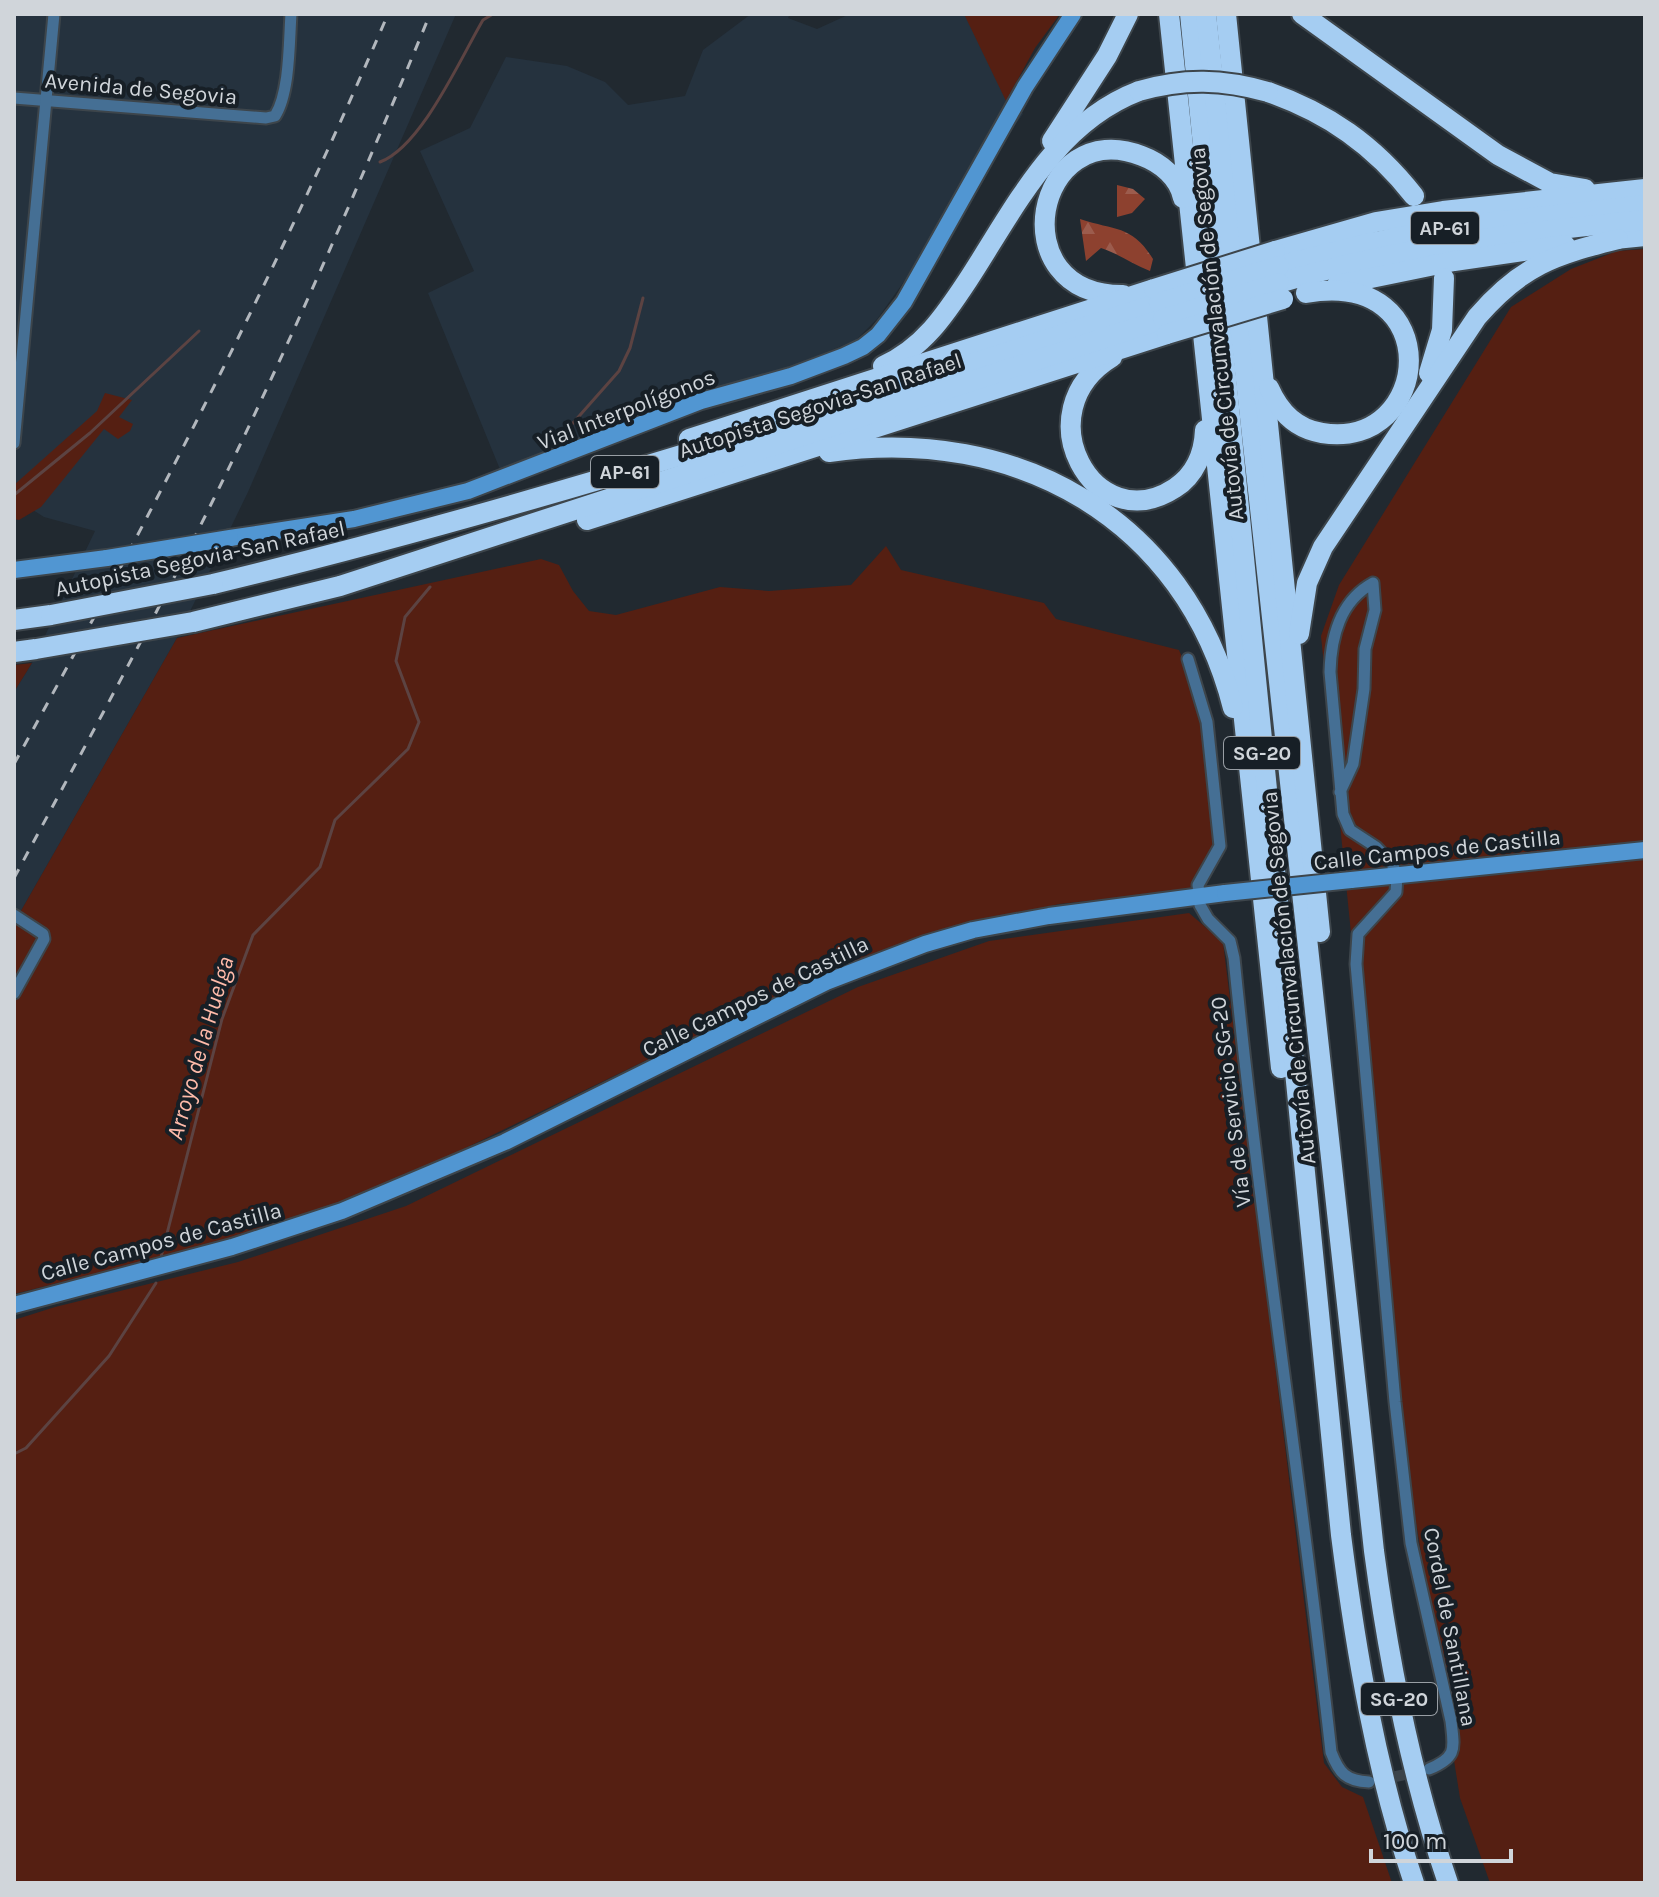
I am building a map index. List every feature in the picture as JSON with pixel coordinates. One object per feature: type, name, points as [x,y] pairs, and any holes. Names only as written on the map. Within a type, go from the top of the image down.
[{"type":"highway","points":[[926,337],[1107,56],[1128,14]]},
{"type":"highway","points":[[1169,14],[1257,863],[1311,1329],[1336,1492]]},
{"type":"highway","name":"Autovía de Circunvalación de Segovia","points":[[1190,14],[1277,910],[1326,1362],[1336,1492],[1367,1701],[1414,1883]]},
{"type":"highway","name":"Autovía de Circunvalación de Segovia","points":[[1206,14],[1374,1551],[1389,1648],[1411,1755],[1448,1883]]},
{"type":"highway","points":[[1226,14],[1316,882],[1348,1302]]},
{"type":"highway","points":[[1302,14],[1471,137],[1528,173],[1550,183],[1573,188],[1616,191]]},
{"type":"highway","points":[[774,411],[890,363],[909,352],[946,314],[1033,179],[1056,150],[1097,112],[1139,91],[1174,82],[1203,80],[1236,83],[1268,92],[1311,109],[1355,136],[1386,162],[1414,196]]},
{"type":"highway","points":[[1161,312],[1129,295],[1104,294],[1082,286],[1061,270],[1049,251],[1043,227],[1047,198],[1066,167],[1098,152],[1129,151],[1163,168],[1176,183],[1182,192],[1190,227]]},
{"type":"highway","points":[[342,553],[483,504],[774,411],[1161,312],[1279,275],[1376,222],[1443,211],[1645,189]]},
{"type":"highway","name":"Autopista Segovia-San Rafael","points":[[14,620],[213,584],[342,553],[650,465],[1161,312],[1366,244],[1448,227],[1645,205]]},
{"type":"highway","name":"Autopista Segovia-San Rafael","points":[[1279,275],[1338,267],[1449,243],[1645,220]]},
{"type":"highway","points":[[1306,293],[1359,279],[1454,261],[1645,236]]},
{"type":"highway","points":[[1300,738],[1300,618],[1307,583],[1323,547],[1477,317],[1507,285],[1523,272],[1552,257],[1618,239]]},
{"type":"highway","points":[[1260,345],[1272,395],[1287,416],[1314,432],[1345,434],[1370,426],[1391,412],[1405,388],[1410,358],[1403,330],[1396,320],[1369,297],[1359,293],[1330,289],[1306,293],[1279,275]]},
{"type":"highway","points":[[1377,463],[1423,385],[1434,360],[1444,318],[1444,278]]},
{"type":"highway","points":[[1161,312],[1145,342],[1121,352],[1093,371],[1078,393],[1070,414],[1070,437],[1079,464],[1095,483],[1112,493],[1133,499],[1157,497],[1173,490],[1188,478],[1200,459],[1206,374]]},
{"type":"highway","name":"Autopista Segovia-San Rafael","points":[[14,652],[193,622],[340,586],[1161,312]]},
{"type":"highway","points":[[687,490],[1145,342]]},
{"type":"highway","points":[[340,586],[472,554],[823,453],[855,448],[907,447],[984,456],[1047,479],[1082,498],[1143,545],[1173,580],[1196,615],[1214,651],[1237,725],[1257,863]]},
{"type":"main road","name":"Vial Interpolígonos","points":[[14,570],[354,519],[468,491],[701,401],[791,376],[863,347],[886,326],[904,302],[1025,87],[1073,14]]},
{"type":"main road","name":"Calle Campos de Castilla","points":[[14,1305],[232,1247],[355,1206],[505,1142],[826,982],[925,944],[973,930],[1049,916],[1199,896],[1645,850]]},
{"type":"street","points":[[15,440],[54,14]]},
{"type":"street","name":"Avenida de Segovia","points":[[14,98],[266,118],[275,116],[280,108],[291,14]]},
{"type":"street","points":[[1340,792],[1353,764],[1362,704],[1365,649],[1375,610],[1373,583],[1357,593],[1346,608],[1334,634],[1331,652],[1340,792],[1343,814],[1350,830],[1376,847],[1392,864],[1397,875]]},
{"type":"street","points":[[1188,659],[1207,722],[1220,846],[1198,885],[1199,896]]},
{"type":"street","name":"Cordel de Santillana","points":[[1397,875],[1396,892],[1358,934],[1356,964],[1395,1402],[1411,1543],[1451,1721],[1454,1748],[1443,1763],[1429,1769]]},
{"type":"street","name":"Vía de Servicio SG-20","points":[[1199,896],[1200,907],[1208,919],[1230,941],[1234,958],[1254,1146],[1310,1559],[1331,1752],[1344,1777],[1369,1782]]},
{"type":"street","points":[[14,915],[43,934],[44,939],[14,993]]},
{"type":"shaded area","points":[[14,14],[456,14],[248,492],[177,638],[14,923],[14,692],[32,663],[95,531],[44,517],[25,505],[60,481],[14,483]]},
{"type":"shaded area","points":[[751,14],[790,14],[788,18],[817,29],[850,14],[967,14],[1023,114],[878,318],[856,340],[506,484],[428,293],[474,271],[420,151],[470,128],[506,57],[567,66],[605,82],[628,105],[685,96],[703,50]]},
{"type":"shaded area","points":[[964,14],[1060,14],[1035,48],[1006,101]]},
{"type":"shaded area","points":[[1645,249],[1645,1883],[1490,1883],[1460,1798],[1401,1428],[1321,636],[1339,585],[1511,307],[1571,269],[1617,251]]},
{"type":"shaded area","points":[[105,393],[132,400],[119,417],[133,424],[130,431],[118,439],[104,429],[41,507],[19,520],[14,519],[14,485],[97,411]]},
{"type":"shaded area","points":[[886,546],[901,570],[1044,603],[1056,619],[1179,650],[1202,704],[1214,819],[1213,846],[1189,890],[1059,904],[950,930],[830,971],[437,1162],[325,1208],[196,1249],[14,1294],[14,923],[177,638],[541,559],[559,565],[573,591],[589,611],[616,615],[720,587],[769,591],[851,585]]},
{"type":"shaded area","points":[[32,663],[14,692],[14,665]]},
{"type":"shaded area","points":[[1189,913],[1223,942],[1324,1763],[1342,1787],[1363,1797],[1392,1883],[14,1883],[14,1320],[238,1262],[406,1206],[858,987],[989,941]]},
{"type":"green space","points":[[1117,185],[1133,189],[1145,199],[1132,213],[1117,217]]},
{"type":"green space","points":[[1080,219],[1122,231],[1138,240],[1153,259],[1150,271],[1101,248],[1086,261]]},
{"type":"waterway","points":[[380,162],[411,139],[439,100],[483,20],[493,14]]},
{"type":"waterway","name":"Arroyo de la Huelga","points":[[565,432],[619,371],[630,348],[643,298]]},
{"type":"waterway","points":[[14,495],[90,433],[199,331]]},
{"type":"waterway","name":"Arroyo de la Huelga","points":[[161,1257],[222,1019],[253,935],[320,867],[335,820],[408,749],[419,722],[396,661],[405,617],[430,587]]},
{"type":"waterway","name":"Arroyo de la Huelga","points":[[14,1454],[26,1448],[109,1356],[156,1283]]},
{"type":"tunnel","points":[[1379,1780],[1417,1772]]},
{"type":"railway","points":[[14,764],[210,394],[302,205],[388,14]]},
{"type":"railway","points":[[14,878],[157,610],[239,447],[338,232],[430,14]]}]
